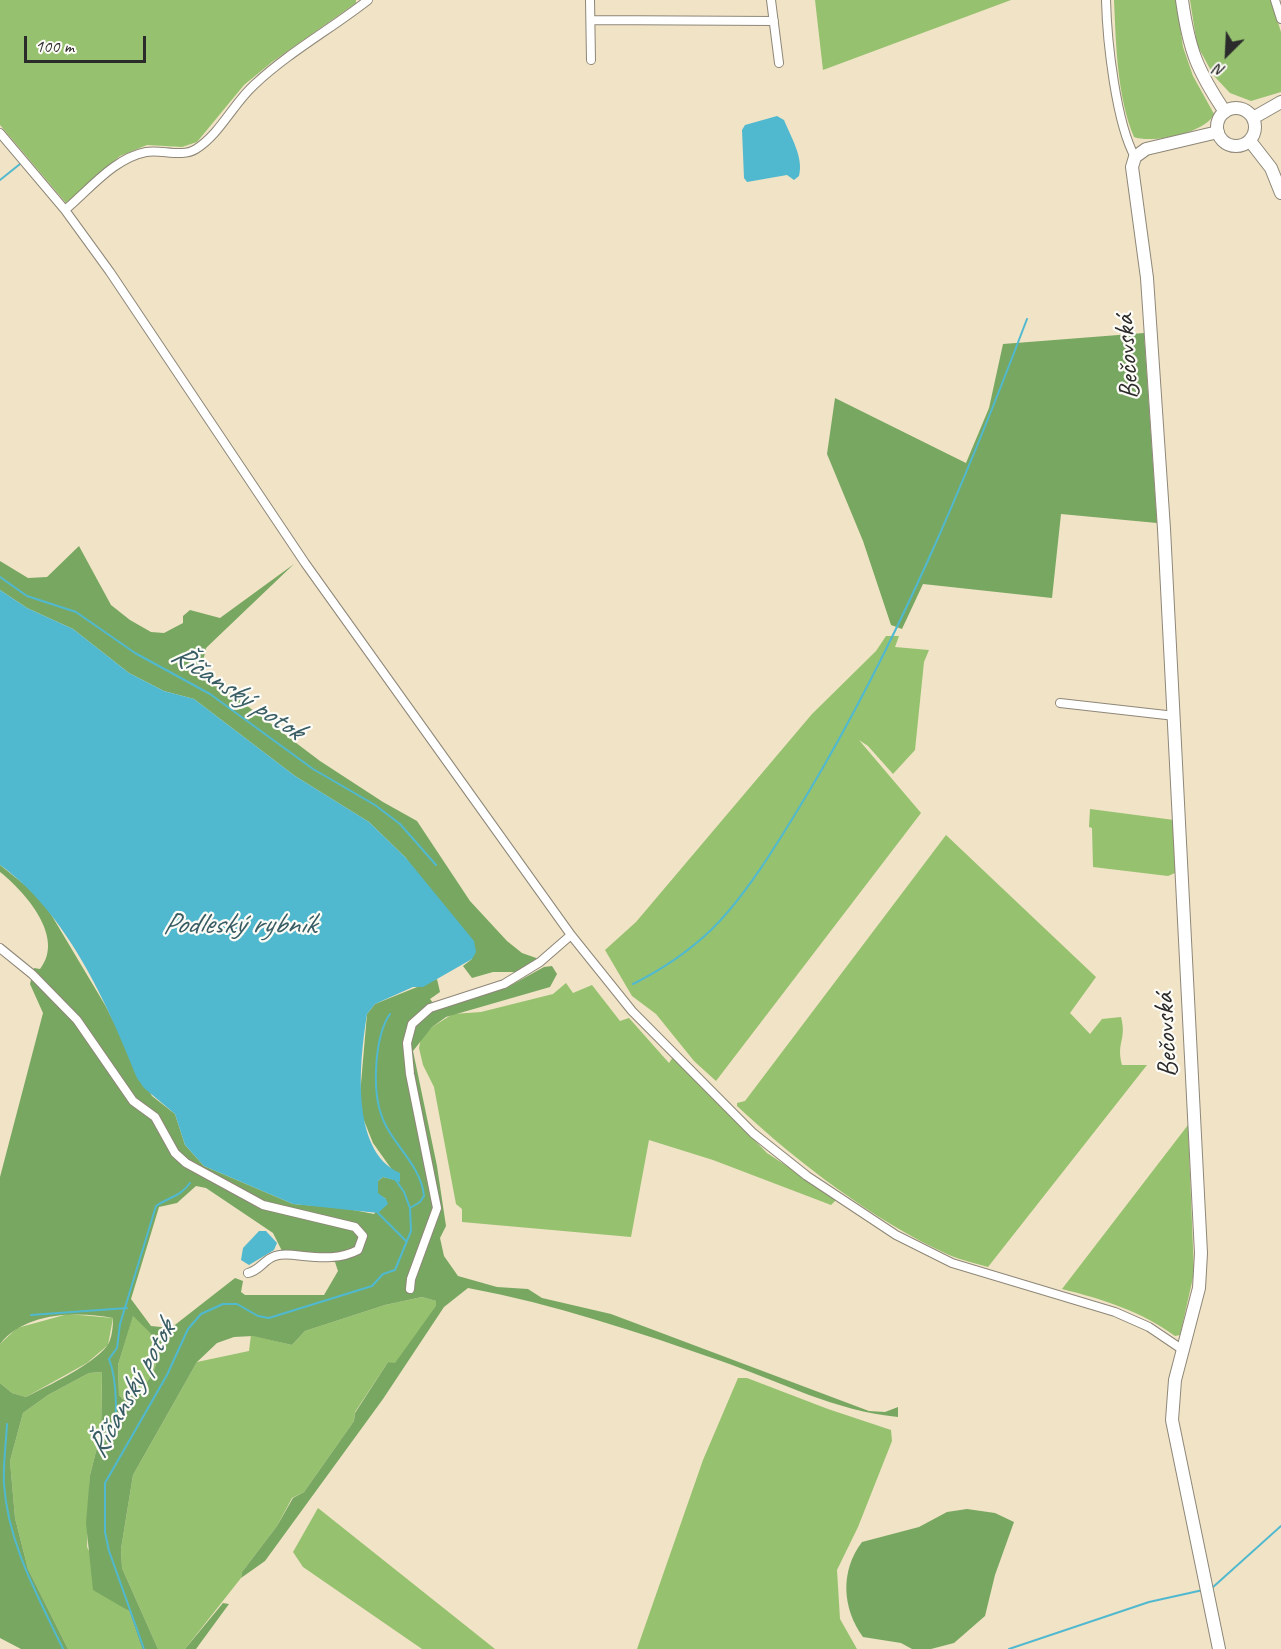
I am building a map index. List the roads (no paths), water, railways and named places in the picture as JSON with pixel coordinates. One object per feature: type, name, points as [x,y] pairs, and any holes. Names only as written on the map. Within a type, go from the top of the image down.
[{"type":"street","points":[[65,210],[119,163],[134,155],[159,150],[194,151],[205,142],[249,89],[274,67],[368,0]]},
{"type":"street","points":[[590,0],[591,60]]},
{"type":"street","points":[[771,0],[779,63]]},
{"type":"street","name":"Bečovská","points":[[1106,0],[1108,40],[1126,140],[1135,157],[1132,176],[1147,278],[1175,716],[1201,1253],[1199,1288],[1172,1393],[1172,1420],[1205,1590],[1219,1649]]},
{"type":"street","points":[[1182,0],[1190,51],[1198,70],[1225,112]]},
{"type":"street","points":[[1275,0],[1281,19]]},
{"type":"street","points":[[591,21],[774,21]]},
{"type":"street","points":[[1253,118],[1281,102]]},
{"type":"street","points":[[1241,109],[1253,118],[1255,132],[1250,141],[1242,146],[1232,146],[1223,141],[1218,132],[1217,123],[1225,112],[1241,109]]},
{"type":"street","points":[[1135,157],[1151,148],[1218,132]]},
{"type":"street","points":[[0,133],[65,210],[110,272],[305,563],[571,935],[640,1019],[753,1133],[807,1176],[896,1235],[952,1263],[1115,1312],[1149,1327],[1183,1350]]},
{"type":"street","points":[[1250,141],[1271,168],[1281,193]]},
{"type":"street","points":[[1060,703],[1175,716]]},
{"type":"street","points":[[410,1289],[411,1279],[437,1209],[410,1074],[407,1043],[412,1024],[430,1008],[504,984],[540,962],[571,935]]},
{"type":"street","points":[[0,948],[32,974],[77,1020],[133,1101],[155,1117],[171,1148],[186,1163],[263,1205],[359,1230],[363,1236],[362,1245],[349,1254],[321,1257],[283,1254],[268,1260],[258,1271],[248,1273]]},
{"type":"water","points":[[777,116],[784,120],[796,148],[800,162],[799,176],[794,180],[787,175],[747,182],[744,178],[742,130],[745,125]]},
{"type":"water","name":"Podleský rybník","points":[[0,590],[27,608],[73,629],[129,673],[164,691],[194,699],[295,776],[369,822],[406,858],[474,941],[476,952],[472,959],[423,987],[413,987],[375,1004],[367,1014],[361,1078],[365,1125],[372,1145],[384,1162],[400,1173],[400,1182],[383,1177],[378,1181],[378,1193],[386,1199],[388,1204],[378,1213],[293,1204],[204,1166],[185,1145],[175,1114],[144,1088],[137,1078],[98,990],[65,934],[24,885],[0,865]]},
{"type":"water","points":[[259,1231],[266,1231],[277,1243],[274,1250],[249,1265],[241,1260],[243,1248]]},
{"type":"waterway","points":[[0,180],[20,164]]},
{"type":"waterway","points":[[633,984],[684,953],[725,916],[763,864],[808,793],[871,679],[928,561],[1027,319]]},
{"type":"waterway","name":"Říčanský potok","points":[[0,577],[27,596],[76,612],[135,653],[210,694],[313,769],[375,805],[400,824],[436,865]]},
{"type":"waterway","name":"Říčanský potok","points":[[144,1649],[109,1551],[105,1532],[105,1483],[167,1375],[188,1329],[201,1314],[223,1304],[237,1304],[258,1316],[269,1318],[372,1286],[383,1274],[395,1270],[411,1231],[410,1208],[420,1202],[424,1196],[422,1184],[385,1125],[376,1090],[378,1048],[390,1014]]},
{"type":"waterway","points":[[395,1179],[404,1192],[410,1208]]},
{"type":"waterway","points":[[110,1445],[115,1426],[116,1402],[114,1378],[109,1359],[117,1348],[120,1324],[156,1206],[178,1194],[190,1183]]},
{"type":"waterway","points":[[378,1213],[406,1241]]},
{"type":"waterway","points":[[31,1315],[127,1308]]},
{"type":"waterway","points":[[7,1424],[4,1484],[11,1528],[34,1589],[63,1649]]},
{"type":"waterway","points":[[1212,1588],[1281,1526]]},
{"type":"waterway","points":[[1009,1649],[1149,1602],[1203,1590]]}]
